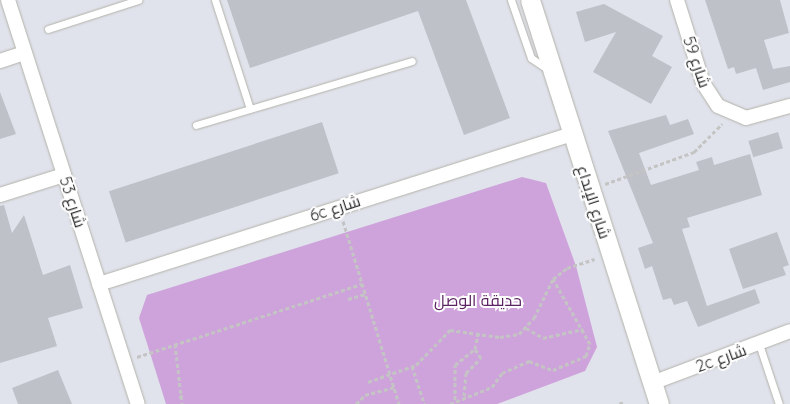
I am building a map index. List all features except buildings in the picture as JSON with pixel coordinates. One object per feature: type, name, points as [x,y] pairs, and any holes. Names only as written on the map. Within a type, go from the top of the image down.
[{"type":"street","name":"شارع 53","points":[[8,0],[138,404]]},
{"type":"street","name":"شارع الإبداع","points":[[530,0],[571,134],[659,404]]},
{"type":"street","name":"شارع 59","points":[[677,0],[708,95],[731,115]]},
{"type":"street","points":[[0,61],[25,53]]},
{"type":"street","points":[[731,115],[761,116],[790,106]]},
{"type":"street","name":"6c شارع","points":[[100,284],[571,134]]},
{"type":"street","points":[[0,195],[64,175]]},
{"type":"street","name":"2c شارع","points":[[652,384],[790,331]]},
{"type":"lane","points":[[48,29],[138,0]]},
{"type":"lane","points":[[215,0],[250,109]]},
{"type":"lane","points":[[511,0],[531,58],[553,72]]},
{"type":"lane","points":[[196,125],[412,61]]},
{"type":"lane","points":[[759,344],[779,404]]},
{"type":"path","points":[[590,189],[694,152],[731,115]]},
{"type":"path","points":[[338,207],[399,404]]},
{"type":"path","points":[[368,382],[412,366],[445,331],[510,337],[526,328],[553,279],[567,268],[610,254]]},
{"type":"path","points":[[450,404],[464,396],[492,387],[502,373],[529,361],[553,370],[581,360],[590,344],[553,279]]},
{"type":"path","points":[[124,360],[362,284]]},
{"type":"path","points":[[348,299],[365,294]]},
{"type":"path","points":[[526,328],[543,338],[583,329]]},
{"type":"path","points":[[455,400],[455,365],[475,349],[478,333]]},
{"type":"path","points":[[175,344],[179,397],[182,404]]},
{"type":"path","points":[[464,396],[466,373],[481,358],[475,349]]},
{"type":"path","points":[[412,366],[424,404]]},
{"type":"path","points":[[356,404],[365,395],[394,387]]},
{"type":"path","points":[[179,397],[185,395]]},
{"type":"path","points":[[620,404],[624,402]]},
{"type":"green space","name":"حديقة الوصل","points":[[522,177],[546,183],[576,266],[597,347],[585,371],[497,404],[166,404],[139,318],[147,295]]}]
